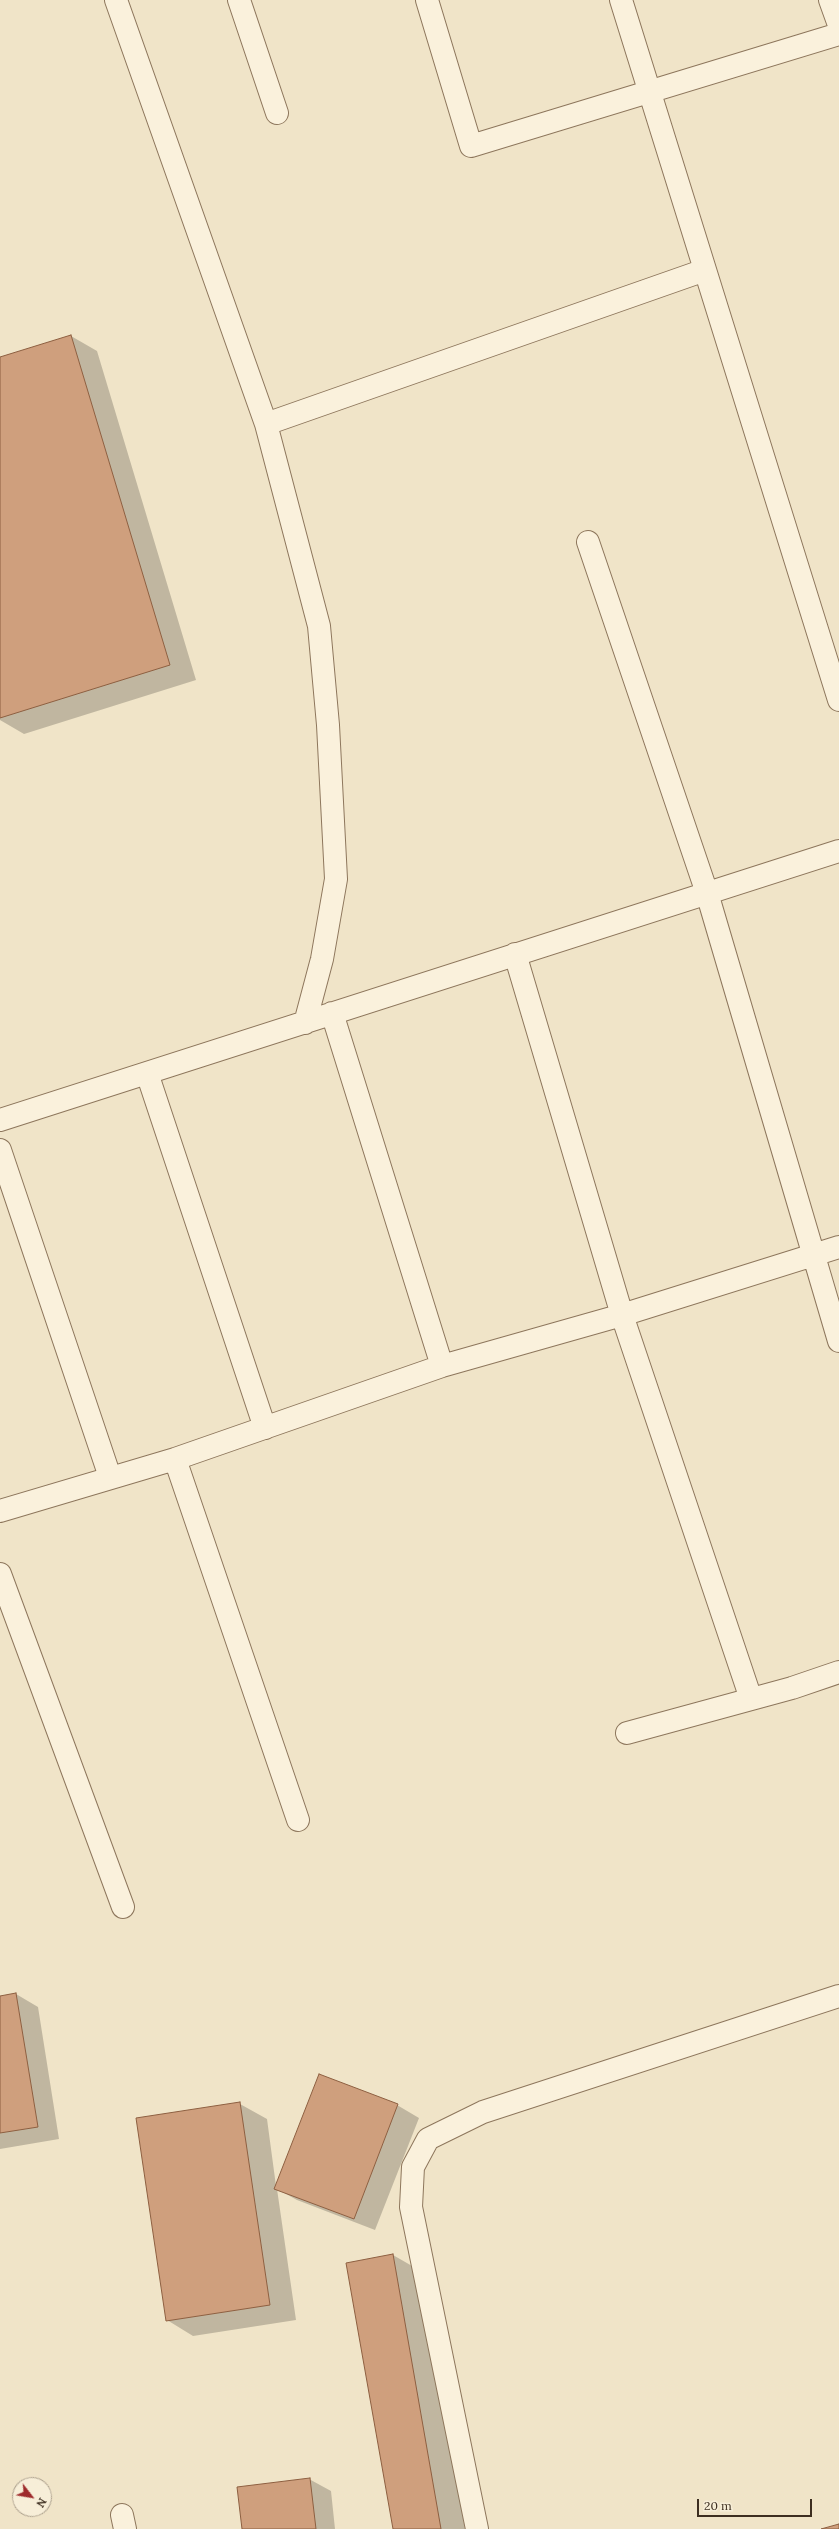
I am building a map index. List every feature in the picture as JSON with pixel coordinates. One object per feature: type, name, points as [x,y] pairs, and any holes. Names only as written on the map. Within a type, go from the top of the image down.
[{"type":"street","points":[[116,0],[266,424],[319,626],[328,725],[336,879],[322,959],[305,1023]]},
{"type":"street","points":[[239,0],[277,113]]},
{"type":"street","points":[[427,0],[471,146],[839,34]]},
{"type":"street","points":[[621,0],[648,92],[839,700]]},
{"type":"street","points":[[830,0],[839,25]]},
{"type":"street","points":[[266,424],[705,270]]},
{"type":"street","points":[[588,542],[707,893],[812,1256],[839,1341]]},
{"type":"street","points":[[0,1120],[839,851]]},
{"type":"street","points":[[514,954],[622,1315],[750,1699]]},
{"type":"street","points":[[332,1013],[442,1366]]},
{"type":"street","points":[[147,1073],[265,1428]]},
{"type":"street","points":[[0,1150],[110,1476]]},
{"type":"street","points":[[0,1511],[110,1476],[175,1459],[442,1366],[622,1315],[839,1247]]},
{"type":"street","points":[[175,1459],[298,1820]]},
{"type":"street","points":[[0,1574],[123,1907]]},
{"type":"street","points":[[627,1733],[750,1699],[839,1672]]},
{"type":"street","points":[[477,2529],[411,2207],[413,2167],[428,2139],[483,2112],[839,1996]]},
{"type":"building","points":[[71,335],[170,665],[0,718],[0,357]]},
{"type":"building","points":[[16,1993],[38,2127],[0,2133],[0,1996]]},
{"type":"building","points":[[319,2074],[398,2104],[354,2219],[274,2189]]},
{"type":"building","points":[[240,2102],[270,2305],[166,2321],[136,2118]]},
{"type":"building","points":[[393,2254],[441,2529],[393,2529],[346,2263]]},
{"type":"building","points":[[310,2478],[316,2529],[242,2529],[237,2487]]},
{"type":"building","points":[[839,2524],[839,2529],[821,2529]]}]
